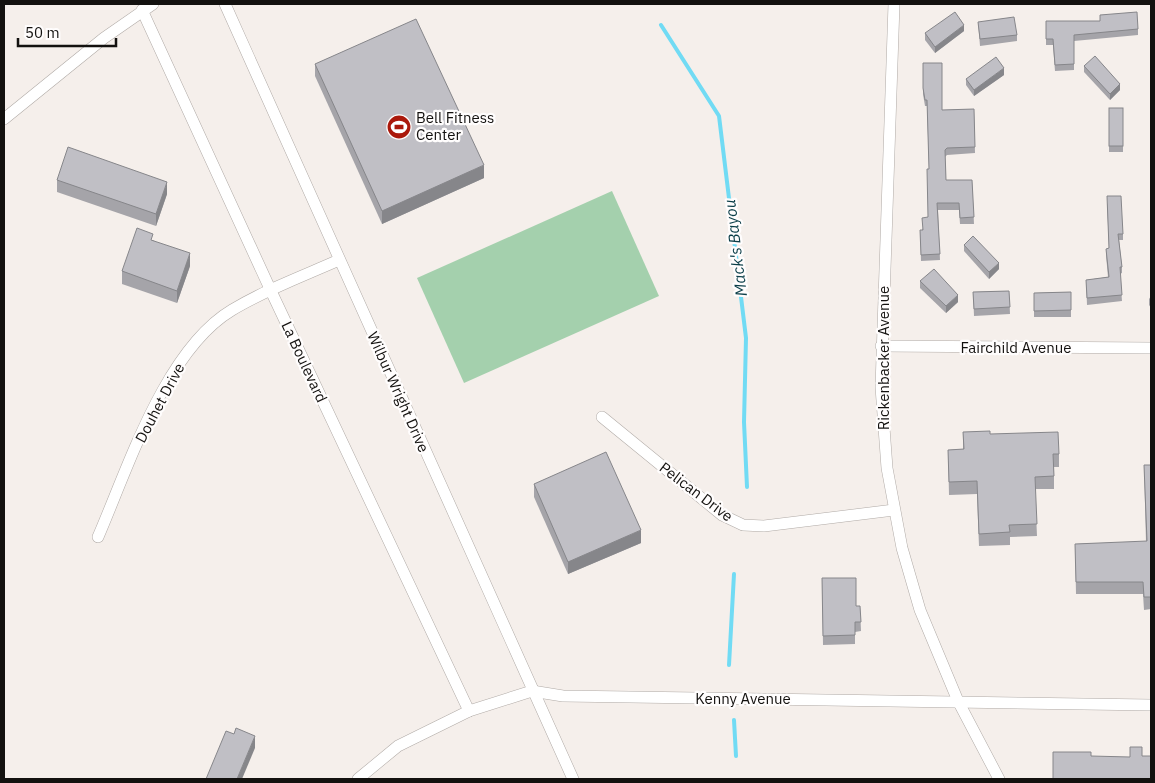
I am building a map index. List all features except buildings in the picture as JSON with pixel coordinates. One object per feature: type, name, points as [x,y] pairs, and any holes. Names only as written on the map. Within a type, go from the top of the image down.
[{"type":"street","points":[[4,119],[91,48],[153,4]]},
{"type":"street","name":"Wilbur Wright Drive","points":[[225,4],[532,692],[573,779]]},
{"type":"street","name":"Rickenbacker Avenue","points":[[894,4],[881,346],[882,426],[894,510],[920,610],[958,701],[999,779]]},
{"type":"street","name":"La Boulevard","points":[[142,10],[270,291],[469,712]]},
{"type":"street","name":"Douhet Drive","points":[[98,537],[150,414],[173,373],[200,337],[231,310],[339,260]]},
{"type":"street","name":"Fairchild Avenue","points":[[881,346],[1151,348]]},
{"type":"street","name":"Pelican Drive","points":[[602,417],[722,515],[743,525],[764,526],[894,510]]},
{"type":"street","name":"Kenny Avenue","points":[[358,779],[398,746],[469,712],[532,692],[563,696],[1151,705]]},
{"type":"green space","points":[[612,191],[659,296],[464,383],[417,278]]},
{"type":"waterway","name":"Mack's Bayou","points":[[661,25],[719,116],[746,338],[744,422],[747,487]]},
{"type":"waterway","name":"Mack's Bayou","points":[[729,665],[734,574]]},
{"type":"waterway","name":"Mack's Bayou","points":[[734,720],[736,756]]},
{"type":"place","name":"Bell Fitness Center","points":[[399,127]]}]
